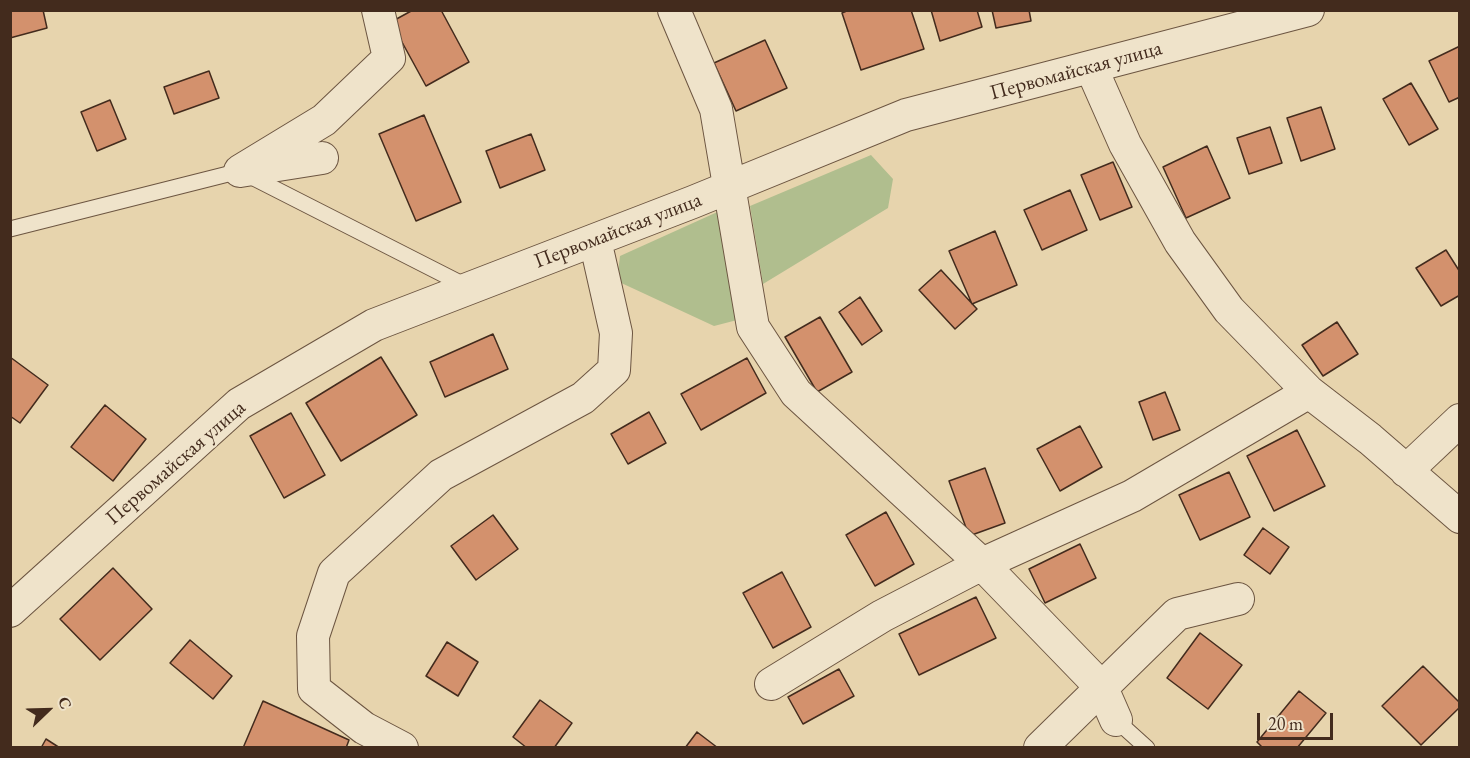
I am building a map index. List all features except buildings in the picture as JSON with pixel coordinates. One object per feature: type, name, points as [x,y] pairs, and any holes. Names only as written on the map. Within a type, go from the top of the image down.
[{"type":"street","points":[[240,171],[324,120],[389,58],[378,10]]},
{"type":"street","points":[[674,10],[716,109],[753,327],[796,393],[982,564],[1102,688],[1116,720]]},
{"type":"street","name":"Первомайская улица","points":[[10,611],[240,404],[374,325],[595,240],[906,115],[1308,10]]},
{"type":"street","points":[[1091,67],[1125,144],[1180,242],[1229,309],[1309,392],[1460,517]]},
{"type":"street","points":[[240,171],[322,158]]},
{"type":"street","points":[[402,747],[364,728],[314,689],[313,636],[334,573],[441,475],[583,398],[614,370],[616,333],[595,240]]},
{"type":"street","points":[[771,684],[882,616],[982,564],[1132,496],[1309,392]]},
{"type":"street","points":[[1406,471],[1460,420]]},
{"type":"street","points":[[1040,747],[1177,614],[1238,599]]},
{"type":"lane","points":[[10,229],[240,171],[471,288]]},
{"type":"lane","points":[[1116,720],[1147,747]]},
{"type":"green space","points":[[871,155],[893,179],[888,208],[763,284],[750,206]]},
{"type":"green space","points":[[724,209],[741,319],[714,326],[617,281],[620,256]]}]
